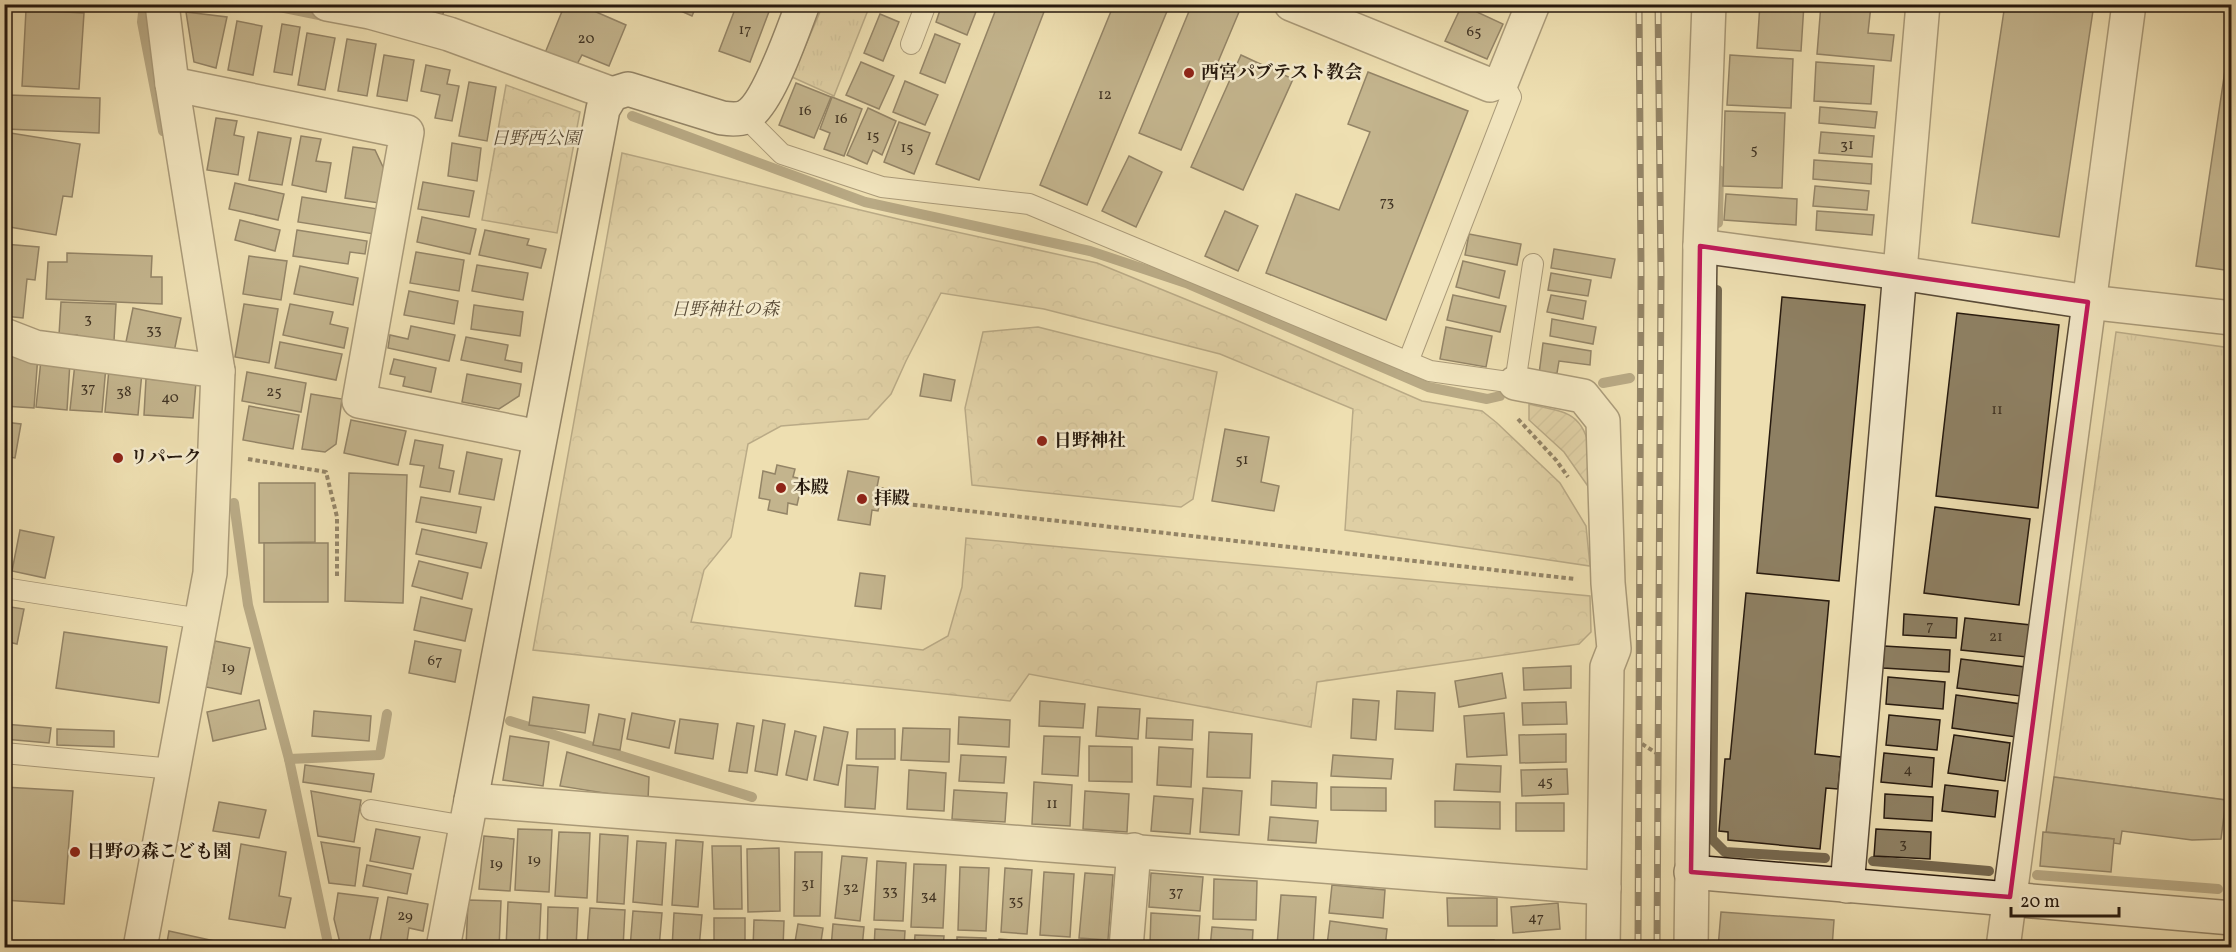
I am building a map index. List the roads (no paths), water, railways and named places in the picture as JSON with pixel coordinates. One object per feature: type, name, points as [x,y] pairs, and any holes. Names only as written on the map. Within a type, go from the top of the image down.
[{"type":"street","points":[[140,948],[210,573],[219,370],[172,84],[162,4]]},
{"type":"street","points":[[327,4],[370,12],[449,34],[612,94],[628,89],[733,119],[745,117],[764,99],[803,4]]},
{"type":"street","points":[[1291,4],[1490,85],[1502,81],[1533,4]]},
{"type":"street","points":[[1691,948],[1700,246],[1709,4]]},
{"type":"street","points":[[1847,886],[1923,4]]},
{"type":"street","points":[[2003,948],[2129,4]]},
{"type":"street","points":[[172,84],[407,132],[358,401],[539,437]]},
{"type":"street","points":[[443,948],[603,108],[612,94]]},
{"type":"street","points":[[1700,246],[1900,273],[2088,302],[2232,318]]},
{"type":"street","points":[[4,335],[34,347],[219,370]]},
{"type":"street","points":[[1518,383],[1583,396],[1603,421],[1608,583],[1614,649],[1607,667],[1603,948]]},
{"type":"street","points":[[469,813],[1134,850],[1604,888]]},
{"type":"street","points":[[1126,948],[1134,850]]},
{"type":"street","points":[[1691,872],[2010,897],[2232,918]]},
{"type":"lane","points":[[911,44],[926,4]]},
{"type":"lane","points":[[1408,362],[1511,97],[1502,81]]},
{"type":"lane","points":[[745,117],[782,154],[882,187],[1029,204],[1430,371],[1518,383],[1533,264]]},
{"type":"lane","points":[[4,588],[201,619]]},
{"type":"lane","points":[[4,753],[173,769]]},
{"type":"lane","points":[[371,810],[469,813]]},
{"type":"waterway","points":[[144,4],[142,22],[163,131]]},
{"type":"waterway","points":[[265,4],[329,17]]},
{"type":"waterway","points":[[632,116],[865,202],[1090,251],[1186,283],[1428,387],[1487,399],[1500,396]]},
{"type":"waterway","points":[[1718,223],[1719,170]]},
{"type":"waterway","points":[[1717,290],[1712,839],[1725,852],[1825,858]]},
{"type":"waterway","points":[[1603,383],[1630,378]]},
{"type":"waterway","points":[[234,503],[248,605],[289,759],[329,948]]},
{"type":"waterway","points":[[289,759],[380,755],[387,714]]},
{"type":"waterway","points":[[510,721],[752,797]]},
{"type":"waterway","points":[[1873,861],[1989,871]]},
{"type":"waterway","points":[[2037,875],[2218,889]]},
{"type":"railway","points":[[1638,948],[1641,270],[1639,4]]},
{"type":"railway","points":[[1657,948],[1661,275],[1658,4]]},
{"type":"place","name":"西宮パブテスト教会","points":[[1189,73]]},
{"type":"place","name":"日野神社","points":[[1042,441]]},
{"type":"place","name":"リパーク","points":[[118,458]]},
{"type":"place","name":"本殿","points":[[781,488]]},
{"type":"place","name":"拝殿","points":[[862,499]]},
{"type":"place","name":"日野の森こども園","points":[[75,852]]},
{"type":"park label","name":"日野西公園","points":[[536,139]]},
{"type":"park label","name":"日野神社の森","points":[[725,310]]}]
